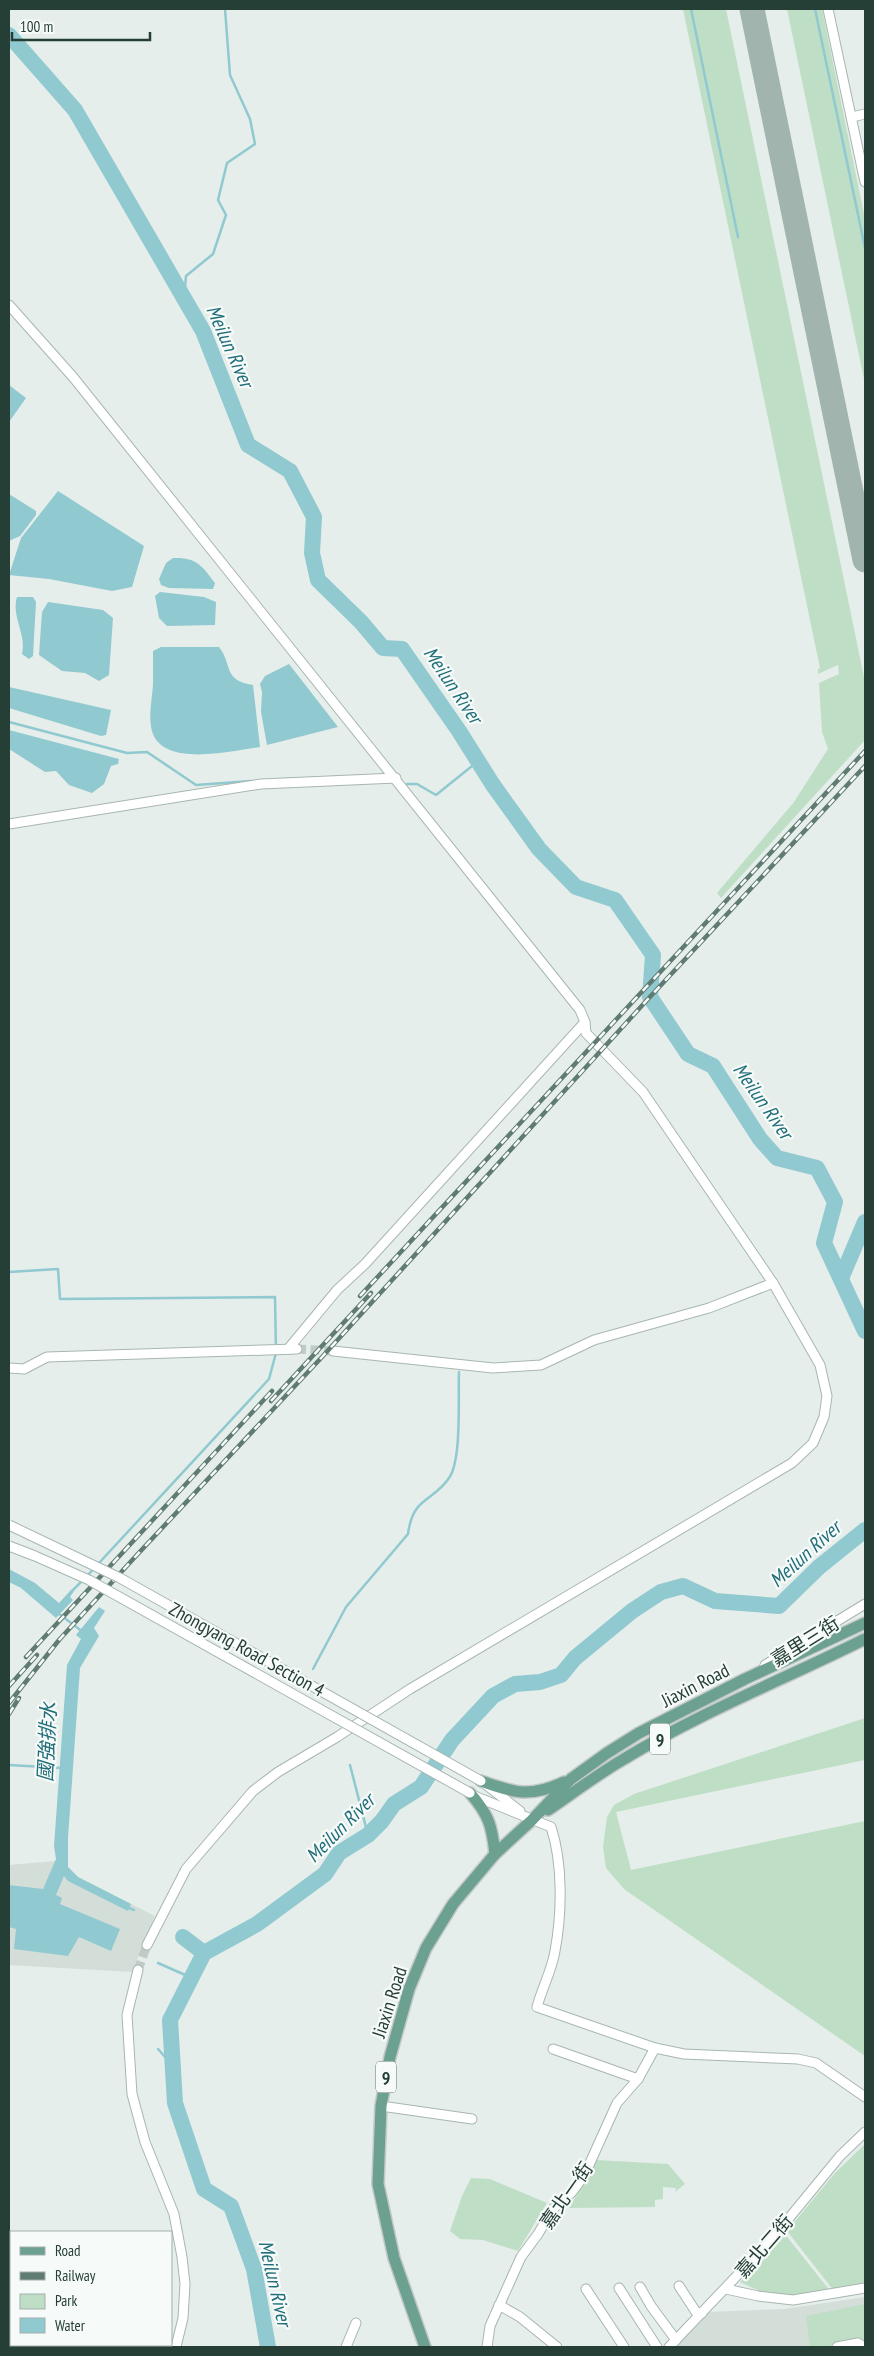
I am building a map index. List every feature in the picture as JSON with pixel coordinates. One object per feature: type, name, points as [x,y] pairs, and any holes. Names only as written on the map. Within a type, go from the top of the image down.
[{"type":"main road","name":"Jiaxin Road","points":[[425,2347],[394,2258],[378,2184],[381,2106],[390,2057],[409,1989],[426,1948],[454,1904],[495,1854],[532,1820],[571,1779],[606,1753],[639,1733],[745,1679],[865,1623]]},
{"type":"main road","name":"Jiaxin Road","points":[[532,1820],[623,1759],[748,1693],[796,1674],[865,1639]]},
{"type":"main road","points":[[481,1781],[513,1792],[529,1794],[546,1790],[571,1779]]},
{"type":"main road","points":[[470,1793],[485,1810],[491,1824],[495,1854]]},
{"type":"street","points":[[828,9],[865,182]]},
{"type":"street","points":[[852,117],[865,114]]},
{"type":"street","points":[[9,305],[79,385],[396,778],[580,1010],[585,1022],[586,1033],[642,1092],[773,1284],[817,1360],[826,1385],[824,1417],[818,1435],[807,1450],[792,1463],[419,1684],[278,1772],[253,1791],[186,1869],[147,1945]]},
{"type":"street","points":[[9,824],[262,784],[396,778]]},
{"type":"street","points":[[9,1368],[24,1369],[47,1358],[284,1350],[337,1290],[365,1264],[585,1022]]},
{"type":"street","points":[[333,1351],[493,1368],[541,1365],[594,1340],[709,1308],[773,1284]]},
{"type":"street","name":"Zhongyang Road Section 4","points":[[9,1525],[120,1578],[481,1781],[532,1820]]},
{"type":"street","name":"Zhongyang Road Section 4","points":[[9,1546],[89,1580],[470,1793],[532,1820]]},
{"type":"street","name":"嘉里三街","points":[[745,1679],[865,1604]]},
{"type":"street","points":[[532,1820],[551,1827],[558,1848],[559,1916],[555,1952],[537,2006],[655,2048],[684,2054],[798,2059],[816,2064],[865,2097]]},
{"type":"street","points":[[138,1970],[127,2015],[132,2094],[145,2142],[174,2214],[182,2258],[185,2284],[183,2318],[176,2347]]},
{"type":"street","name":"嘉北一街","points":[[489,2346],[490,2326],[521,2257],[538,2234],[552,2210],[571,2193],[584,2176],[617,2103],[638,2079],[655,2048]]},
{"type":"street","points":[[553,2049],[638,2079]]},
{"type":"street","points":[[381,2106],[472,2119]]},
{"type":"street","name":"嘉北二街","points":[[669,2347],[771,2240],[840,2156],[865,2132]]},
{"type":"street","points":[[679,2286],[696,2312],[702,2313]]},
{"type":"street","points":[[640,2287],[651,2306],[676,2340]]},
{"type":"street","points":[[619,2288],[657,2347]]},
{"type":"street","points":[[726,2289],[758,2296],[793,2300],[865,2288]]},
{"type":"street","points":[[586,2289],[624,2347]]},
{"type":"street","points":[[499,2304],[520,2317],[556,2347]]},
{"type":"street","points":[[346,2347],[356,2323]]},
{"type":"street","points":[[838,2347],[858,2343],[864,2347]]},
{"type":"shaded area","points":[[55,1861],[68,1867],[78,1877],[155,1916],[132,1972],[9,1965],[9,1865]]},
{"type":"shaded area","points":[[865,2297],[865,2347],[666,2347],[706,2312],[785,2309]]},
{"type":"green space","points":[[683,9],[726,9],[865,682],[865,740],[721,898],[717,893],[794,802],[828,749],[822,732],[819,683],[839,674],[838,665],[818,674],[818,669],[820,668]]},
{"type":"green space","points":[[787,9],[822,9],[865,219],[865,384]]},
{"type":"green space","points":[[865,1718],[865,1760],[616,1812],[631,1870],[865,1821],[865,2056],[624,1889],[606,1868],[603,1847],[607,1817],[614,1805],[634,1794]]},
{"type":"green space","points":[[865,2144],[865,2284],[834,2291],[787,2231],[835,2173]]},
{"type":"green space","points":[[597,2160],[668,2164],[685,2184],[675,2192],[676,2188],[663,2187],[663,2199],[655,2200],[655,2207],[569,2208]]},
{"type":"green space","points":[[471,2178],[490,2179],[547,2203],[518,2251],[483,2240],[460,2239],[450,2231],[462,2196]]},
{"type":"green space","points":[[784,2233],[831,2292],[794,2296],[766,2294],[740,2282],[761,2263]]},
{"type":"green space","points":[[865,2304],[865,2339],[828,2347],[810,2347],[806,2316]]},
{"type":"water","points":[[9,385],[26,398],[9,422]]},
{"type":"water","points":[[58,491],[144,546],[132,587],[112,591],[49,579],[9,575],[21,538]]},
{"type":"water","points":[[9,494],[36,511],[36,515],[20,536],[9,541]]},
{"type":"water","points":[[173,558],[188,559],[198,564],[215,583],[213,589],[169,588],[161,585],[159,579],[166,563]]},
{"type":"water","points":[[160,592],[204,597],[216,602],[215,625],[167,626],[159,618],[155,596]]},
{"type":"water","points":[[17,597],[33,597],[36,602],[33,656],[29,659],[22,654],[23,647],[16,611]]},
{"type":"water","points":[[48,602],[103,610],[113,618],[109,675],[99,681],[85,673],[62,671],[39,655],[42,612]]},
{"type":"water","points":[[161,647],[219,647],[232,676],[243,683],[253,685],[260,747],[199,754],[169,750],[158,742],[152,731],[150,714],[153,685],[153,651]]},
{"type":"water","points":[[289,664],[338,727],[267,745],[261,712],[262,692],[260,684],[265,676]]},
{"type":"water","points":[[9,687],[111,710],[106,735],[101,736],[9,708]]},
{"type":"water","points":[[9,730],[119,759],[118,764],[111,766],[104,784],[92,793],[69,785],[56,771],[45,772],[9,749]]},
{"type":"water","points":[[9,1569],[35,1583],[59,1603],[71,1590],[74,1591],[70,1597],[73,1600],[56,1618],[21,1588],[9,1582]]},
{"type":"water","points":[[99,1607],[105,1611],[94,1628],[99,1636],[80,1668],[68,1838],[68,1867],[78,1877],[131,1904],[128,1911],[68,1881],[64,1876],[56,1895],[62,1898],[60,1904],[120,1929],[111,1951],[79,1937],[68,1956],[14,1949],[16,1929],[9,1927],[9,1885],[43,1889],[56,1859],[54,1846],[67,1665],[81,1639],[76,1635]]},
{"type":"waterway","points":[[184,299],[186,276],[213,254],[226,215],[218,200],[227,163],[255,144],[250,119],[230,75],[225,9]]},
{"type":"waterway","points":[[691,9],[738,237]]},
{"type":"waterway","points":[[815,9],[865,248]]},
{"type":"waterway","name":"Meilun River","points":[[9,35],[75,110],[203,331],[248,445],[290,471],[314,517],[312,553],[318,580],[361,622],[383,648],[402,649],[459,731],[493,785],[539,849],[576,887],[615,900],[653,955],[650,997],[688,1054],[713,1066],[760,1139],[777,1158],[817,1168],[835,1202],[824,1243],[865,1331]]},
{"type":"waterway","points":[[9,722],[127,753],[147,752],[196,785],[251,781]]},
{"type":"waterway","points":[[407,784],[417,784],[436,795],[477,762]]},
{"type":"waterway","points":[[286,779],[383,775]]},
{"type":"waterway","points":[[842,1276],[865,1222]]},
{"type":"waterway","points":[[9,1272],[58,1269],[60,1299],[275,1297],[276,1353],[269,1379],[87,1576]]},
{"type":"waterway","points":[[313,1669],[346,1607],[408,1534],[414,1513],[419,1506],[443,1486],[449,1478],[453,1469],[458,1443],[459,1372]]},
{"type":"waterway","name":"Meilun River","points":[[268,2347],[254,2269],[231,2206],[204,2189],[175,2103],[170,2020],[204,1953],[257,1924],[325,1874],[339,1853],[368,1835],[382,1821],[394,1804],[421,1787],[452,1740],[493,1696],[515,1684],[540,1682],[561,1675],[575,1658],[632,1611],[661,1592],[683,1586],[715,1601],[779,1606],[819,1567],[865,1530]]},
{"type":"waterway","points":[[71,1592],[83,1580]]},
{"type":"waterway","name":"國強排水","points":[[58,1613],[83,1632]]},
{"type":"waterway","points":[[9,1765],[62,1768]]},
{"type":"waterway","points":[[350,1765],[368,1835]]},
{"type":"waterway","name":"國強排水","points":[[127,1907],[134,1910]]},
{"type":"waterway","name":"國強排水","points":[[183,1937],[204,1953]]},
{"type":"waterway","points":[[158,1963],[192,1978]]},
{"type":"waterway","points":[[158,2049],[173,2066]]},
{"type":"taxiway","points":[[752,9],[865,560]]},
{"type":"tunnel","points":[[297,1349],[333,1351]]},
{"type":"tunnel","points":[[138,1970],[147,1945]]},
{"type":"railway","points":[[360,1296],[865,751]]},
{"type":"railway","points":[[9,1703],[59,1640],[322,1357],[648,999],[865,766]]},
{"type":"railway","points":[[271,1401],[371,1293]]},
{"type":"railway","points":[[26,1657],[272,1391]]},
{"type":"railway","points":[[9,1686],[37,1655]]},
{"type":"railway","points":[[9,1714],[19,1698]]}]
